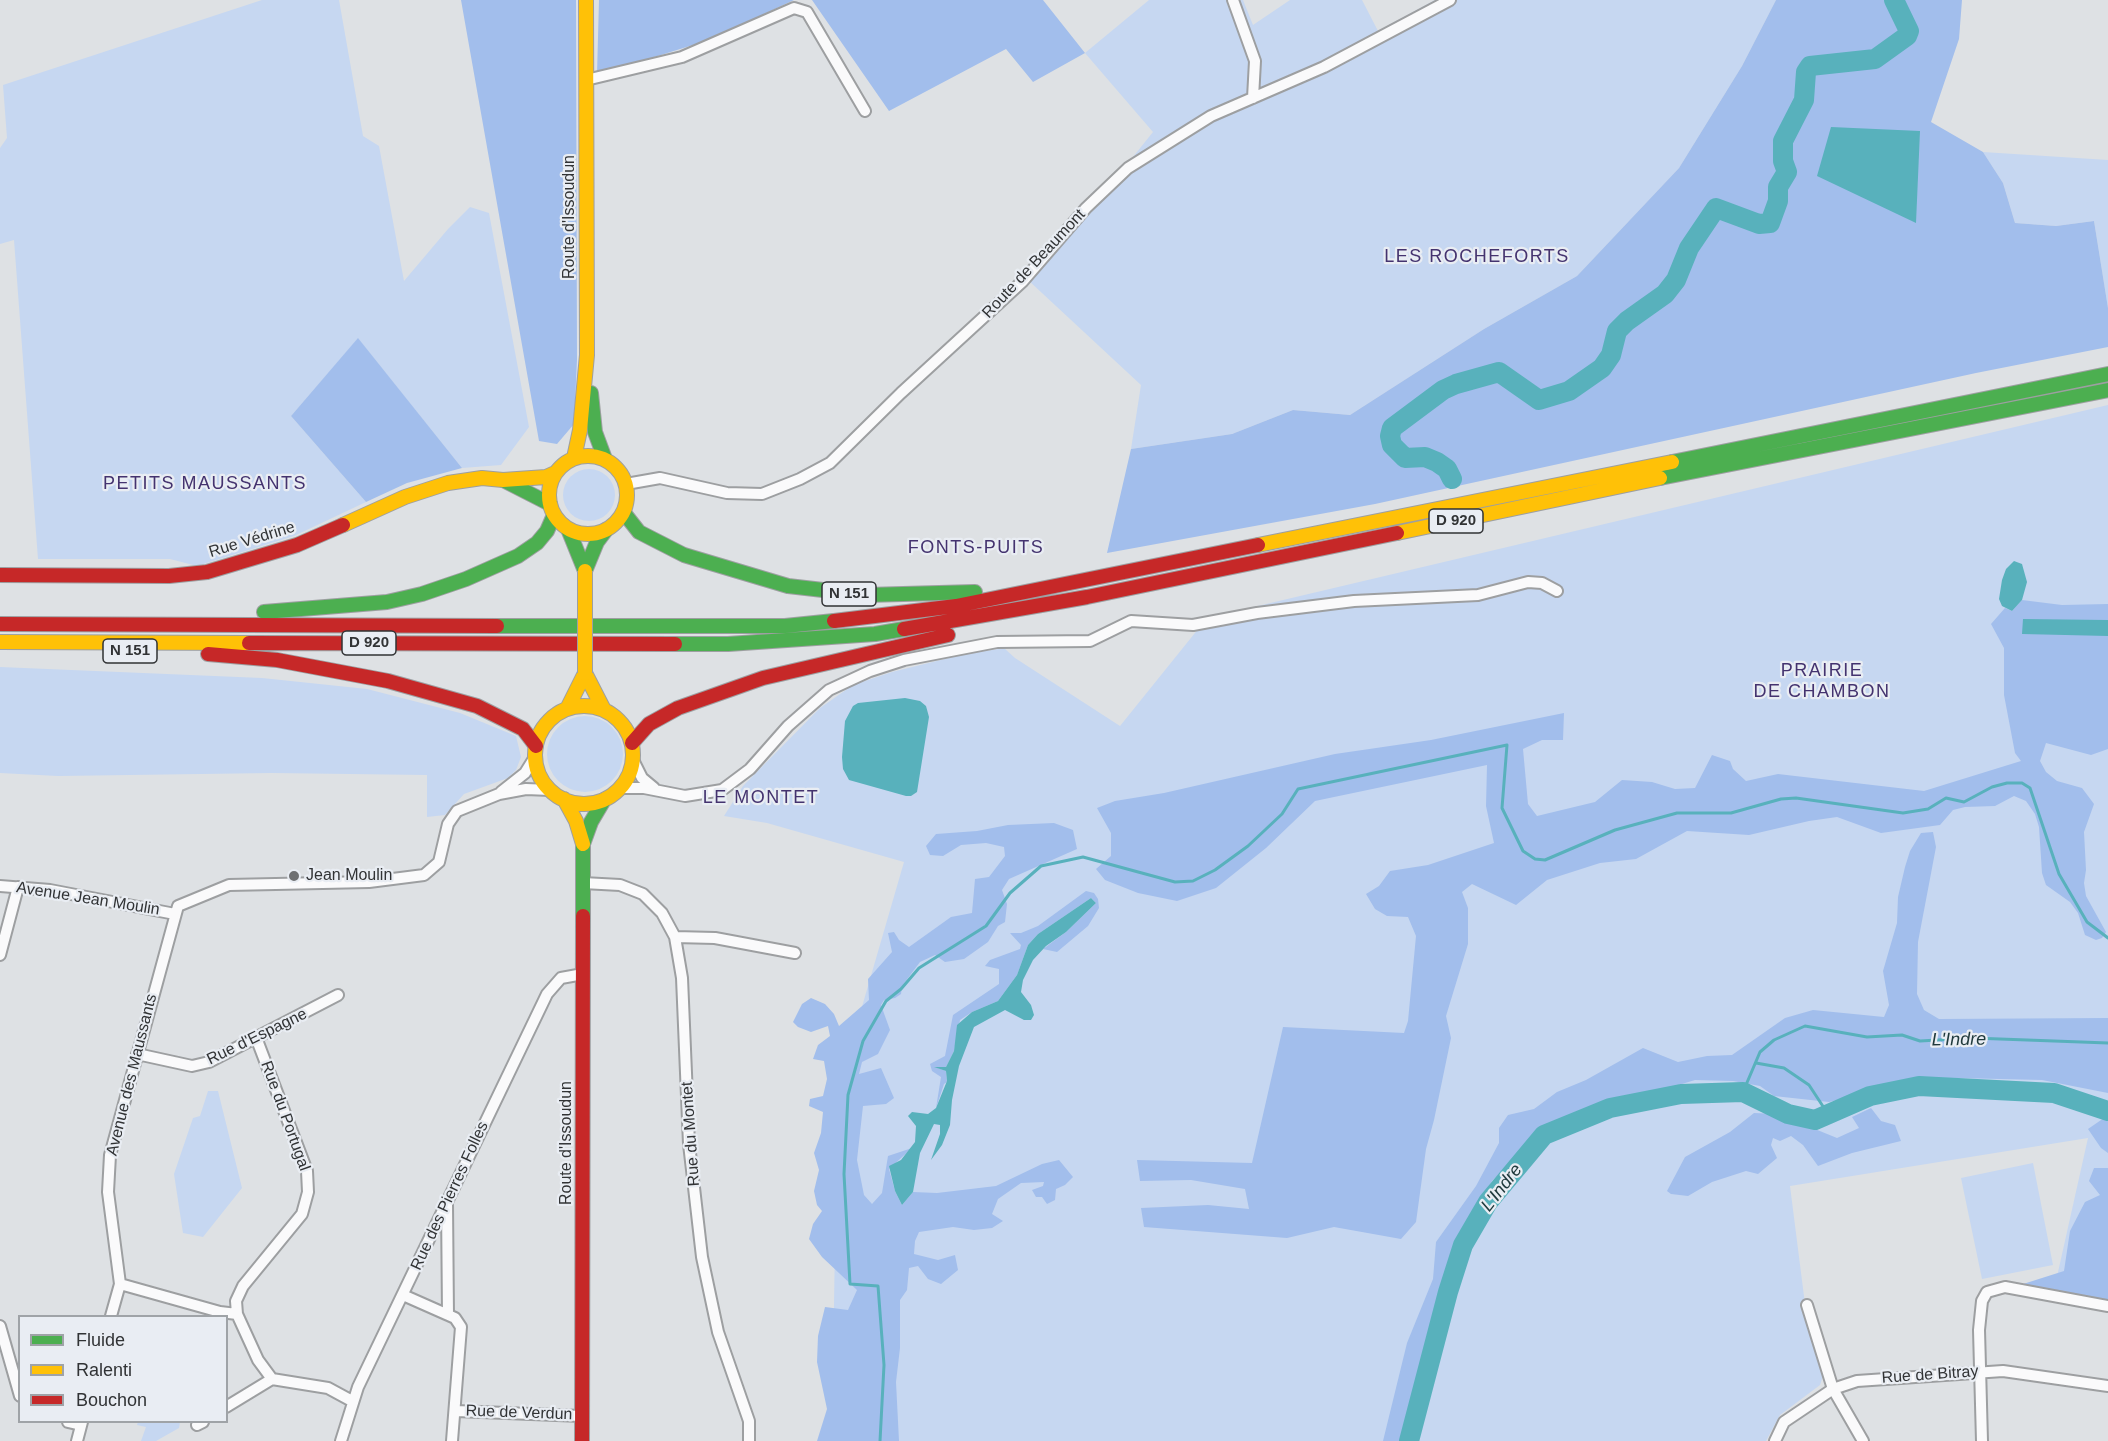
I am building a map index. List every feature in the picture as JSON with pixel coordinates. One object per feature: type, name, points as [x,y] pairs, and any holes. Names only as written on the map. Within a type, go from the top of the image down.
[{"type":"main road","name":"Route d'Issoudun","points":[[574,458],[580,430],[587,355],[586,0]]},
{"type":"main road","name":"Route d'Issoudun","points":[[587,355],[595,432],[604,459]]},
{"type":"main road","name":"D 920","points":[[157,624],[785,626],[956,606],[2108,374]]},
{"type":"main road","name":"D 920","points":[[33,642],[728,644],[875,634],[1047,604],[1865,436],[2108,390]]},
{"type":"main road","points":[[567,709],[592,706],[604,710],[622,723],[632,743],[633,760],[626,780],[620,788],[604,800],[584,804],[564,799],[550,790],[540,775],[536,752],[547,724],[567,709],[585,673],[585,571],[568,529],[552,510],[550,486],[555,473],[574,458],[584,456],[604,459],[614,465],[626,484],[627,504],[624,513],[617,522],[594,535],[568,529]]},
{"type":"main road","name":"Rue Védrine","points":[[0,575],[169,576],[207,572],[297,545],[405,497],[448,483],[482,478],[502,480],[546,477],[555,473]]},
{"type":"main road","name":"Rue Védrine","points":[[502,480],[552,510]]},
{"type":"main road","name":"D 920","points":[[157,624],[210,616],[387,602],[422,594],[466,579],[518,556],[537,543],[547,531],[552,510]]},
{"type":"main road","name":"N 151","points":[[624,513],[639,532],[684,555],[753,577],[824,592],[867,595],[955,593],[1055,578],[1093,579]]},
{"type":"main road","points":[[585,571],[597,542],[606,530]]},
{"type":"main road","name":"D 920","points":[[632,743],[649,724],[678,708],[763,678],[978,628],[1047,604]]},
{"type":"main road","name":"N 151","points":[[0,624],[157,624]]},
{"type":"main road","name":"N 151","points":[[0,642],[33,642],[70,650],[195,653],[331,669],[388,681],[477,706],[518,725],[536,752]]},
{"type":"main road","points":[[585,673],[604,710]]},
{"type":"main road","name":"Route d'Issoudun","points":[[564,799],[574,817],[583,850],[582,1441]]},
{"type":"main road","name":"Route d'Issoudun","points":[[583,850],[591,822],[604,800]]},
{"type":"street","points":[[1233,0],[1255,61],[1253,98]]},
{"type":"street","name":"Route de Beaumont","points":[[626,484],[660,478],[727,493],[762,494],[800,479],[830,463],[901,393],[1023,281],[1086,208],[1128,168],[1211,116],[1324,68],[1450,0]]},
{"type":"street","points":[[586,80],[682,57],[794,8],[807,12],[865,111]]},
{"type":"street","points":[[620,788],[638,787],[663,792],[702,795],[731,785],[750,769],[788,726],[829,690],[870,671],[904,660],[997,642],[1090,641],[1131,621],[1187,626],[1257,613],[1354,601],[1478,595],[1528,582],[1542,583],[1557,591]]},
{"type":"street","name":"Avenue Jean Moulin","points":[[499,794],[525,773],[536,752]]},
{"type":"street","points":[[633,760],[645,782],[663,792]]},
{"type":"street","name":"Avenue Jean Moulin","points":[[0,886],[50,890],[177,910],[230,885],[369,882],[424,875],[439,862],[448,824],[454,813],[472,803],[499,794],[526,789],[550,790]]},
{"type":"street","name":"Rue du Montet","points":[[583,883],[620,885],[644,894],[662,913],[675,938],[682,978],[689,1143],[702,1257],[718,1332],[749,1421],[749,1441]]},
{"type":"street","points":[[0,955],[18,887]]},
{"type":"street","name":"Avenue des Maussants","points":[[112,1315],[120,1284],[108,1192],[111,1155],[177,910]]},
{"type":"street","points":[[675,938],[715,938],[795,953]]},
{"type":"street","name":"Rue des Pierres Folles","points":[[341,1441],[352,1401],[547,994],[561,978],[583,974]]},
{"type":"street","name":"Rue d'Espagne","points":[[137,1054],[192,1066],[209,1062],[257,1040],[338,995]]},
{"type":"street","name":"Rue du Portugal","points":[[237,1314],[236,1301],[243,1286],[302,1214],[308,1192],[307,1171],[257,1040]]},
{"type":"street","name":"Rue de Verdun","points":[[447,1201],[448,1314],[457,1319],[461,1327],[452,1441]]},
{"type":"street","points":[[120,1284],[220,1312],[237,1314],[258,1360],[272,1379]]},
{"type":"street","points":[[1982,1441],[1980,1372],[1982,1301],[1987,1292],[2005,1287],[2108,1306]]},
{"type":"street","points":[[403,1295],[448,1314]]},
{"type":"street","points":[[1807,1305],[1833,1389],[1863,1441]]},
{"type":"street","points":[[0,1326],[18,1389]]},
{"type":"street","name":"Rue de Bitray","points":[[1775,1441],[1784,1422],[1833,1389],[1871,1379],[2003,1371],[2108,1386]]},
{"type":"street","points":[[228,1406],[272,1379],[328,1388],[352,1401]]},
{"type":"street","name":"Rue de Verdun","points":[[456,1411],[581,1416]]},
{"type":"street","points":[[76,1441],[81,1423]]},
{"type":"shaded area","points":[[262,0],[339,0],[363,136],[379,146],[404,281],[470,207],[489,213],[529,427],[501,465],[462,468],[358,339],[291,416],[366,502],[294,536],[197,566],[170,559],[38,559],[14,240],[0,244],[0,148],[7,138],[3,85]]},
{"type":"shaded area","points":[[461,0],[576,0],[577,360],[574,424],[557,444],[539,441]]},
{"type":"shaded area","points":[[599,0],[794,0],[709,40],[597,75]]},
{"type":"shaded area","points":[[812,0],[1043,0],[1085,53],[1033,82],[1006,49],[889,111]]},
{"type":"shaded area","points":[[1149,0],[1243,0],[1253,25],[1290,0],[1362,0],[1378,31],[1435,0],[1776,0],[1742,66],[1679,168],[1577,276],[1484,329],[1350,415],[1293,410],[1232,434],[1131,449],[1141,385],[1028,280],[1088,213],[1153,132],[1085,53]]},
{"type":"shaded area","points":[[1776,0],[1962,0],[1959,39],[1931,122],[1983,152],[2003,183],[2015,223],[2056,226],[2094,221],[2108,308],[2108,347],[1976,373],[1375,504],[1107,553],[1131,449],[1232,434],[1293,410],[1350,415],[1484,329],[1577,276],[1679,168],[1742,66]]},
{"type":"shaded area","points":[[1831,127],[1920,131],[1916,223],[1817,176]]},
{"type":"shaded area","points":[[1983,152],[2108,160],[2108,308],[2094,221],[2056,226],[2015,223],[2003,183]]},
{"type":"shaded area","points":[[358,338],[462,468],[407,483],[366,502],[291,416]]},
{"type":"shaded area","points":[[2108,405],[2108,1302],[2054,1290],[2088,1138],[1790,1186],[1806,1312],[1824,1373],[1820,1385],[1780,1415],[1766,1441],[836,1441],[832,1429],[836,1181],[850,1048],[904,862],[767,823],[724,816],[743,786],[820,708],[853,685],[892,672],[961,655],[1004,648],[1015,658],[1120,726],[1207,618]]},
{"type":"shaded area","points":[[584,469],[594,469],[608,476],[615,495],[608,514],[594,521],[584,521],[574,517],[567,510],[563,500],[563,490],[567,480],[574,473]]},
{"type":"shaded area","points":[[2014,561],[2022,564],[2027,582],[2022,600],[2012,611],[2002,606],[1999,599],[2006,569]]},
{"type":"shaded area","points":[[2022,600],[2062,605],[2108,604],[2108,749],[2091,755],[2046,743],[2040,761],[2046,772],[2057,781],[2082,788],[2094,804],[2084,832],[2086,870],[2084,883],[2086,896],[2106,932],[2102,938],[2096,940],[2085,935],[2078,913],[2070,902],[2046,885],[2042,873],[2039,827],[2035,814],[2026,801],[2014,796],[1995,806],[1965,807],[1953,810],[1940,825],[1881,833],[1837,817],[1749,835],[1687,831],[1636,859],[1600,863],[1547,880],[1516,905],[1472,884],[1462,892],[1468,908],[1468,944],[1446,1016],[1451,1038],[1426,1149],[1416,1222],[1401,1239],[1334,1227],[1287,1238],[1144,1227],[1141,1208],[1208,1205],[1249,1209],[1245,1189],[1191,1180],[1140,1181],[1137,1160],[1252,1163],[1283,1027],[1404,1033],[1408,1021],[1416,936],[1408,917],[1387,916],[1375,909],[1366,894],[1379,886],[1390,871],[1428,865],[1494,843],[1486,806],[1487,765],[1315,801],[1266,848],[1216,888],[1177,901],[1138,893],[1105,880],[1096,869],[1111,856],[1111,833],[1097,808],[1115,801],[1164,793],[1335,754],[1431,740],[1564,713],[1563,740],[1542,740],[1523,749],[1528,804],[1537,816],[1595,802],[1622,780],[1652,782],[1675,789],[1695,788],[1712,755],[1730,761],[1733,769],[1746,781],[1778,774],[1924,791],[2021,761],[2015,753],[2004,695],[2004,648],[1991,624],[2005,608],[2012,611]]},
{"type":"shaded area","points":[[2023,619],[2108,620],[2108,636],[2022,634]]},
{"type":"shaded area","points":[[0,667],[262,678],[367,689],[460,713],[516,736],[521,757],[516,770],[508,778],[464,794],[445,815],[427,817],[427,775],[272,773],[58,776],[0,773]]},
{"type":"shaded area","points":[[905,698],[920,701],[926,706],[929,717],[917,792],[906,796],[849,780],[843,769],[842,757],[845,721],[853,706],[858,703]]},
{"type":"shaded area","points":[[585,716],[599,719],[612,727],[620,740],[623,754],[620,768],[612,781],[599,789],[585,792],[571,789],[558,781],[550,768],[547,754],[550,740],[558,727],[571,719]]},
{"type":"shaded area","points":[[1054,823],[1073,830],[1077,849],[1009,879],[1002,890],[1007,904],[1005,922],[998,926],[988,942],[964,959],[945,962],[935,955],[920,962],[902,986],[901,994],[884,1000],[881,1005],[890,1030],[878,1054],[862,1062],[859,1074],[881,1068],[894,1098],[886,1104],[863,1106],[857,1160],[864,1195],[872,1204],[882,1193],[888,1156],[912,1148],[889,1169],[895,1191],[902,1205],[913,1192],[937,1193],[996,1186],[1042,1164],[1059,1160],[1073,1177],[1065,1185],[1056,1189],[1055,1200],[1047,1204],[1042,1197],[1036,1197],[1032,1190],[1043,1186],[1044,1182],[1021,1183],[998,1199],[992,1214],[1003,1221],[992,1228],[974,1230],[953,1227],[919,1232],[915,1241],[914,1254],[938,1260],[955,1255],[958,1270],[941,1284],[928,1279],[918,1266],[909,1268],[907,1290],[900,1300],[900,1348],[896,1382],[899,1441],[817,1441],[827,1409],[817,1362],[818,1336],[825,1307],[848,1310],[857,1290],[822,1257],[809,1239],[813,1224],[822,1211],[817,1205],[814,1191],[819,1170],[814,1153],[821,1133],[823,1112],[809,1106],[810,1099],[823,1096],[827,1079],[824,1061],[813,1059],[818,1045],[830,1036],[828,1026],[811,1032],[798,1027],[793,1022],[802,1004],[811,998],[825,1004],[834,1014],[839,1026],[869,1000],[868,979],[892,952],[888,933],[894,932],[899,940],[909,947],[951,917],[972,913],[975,879],[989,877],[1005,856],[1004,847],[986,843],[961,845],[943,856],[930,855],[926,846],[936,834],[977,831],[1008,825]]},
{"type":"shaded area","points":[[1933,832],[1936,847],[1918,942],[1917,994],[1924,1010],[1939,1019],[2108,1018],[2108,1093],[2042,1080],[1958,1078],[1904,1080],[1829,1102],[1774,1096],[1760,1086],[1733,1081],[1695,1080],[1577,1116],[1533,1138],[1492,1181],[1476,1206],[1466,1225],[1442,1289],[1407,1441],[1383,1441],[1407,1343],[1433,1279],[1436,1242],[1476,1186],[1499,1143],[1499,1128],[1508,1115],[1534,1109],[1557,1092],[1586,1080],[1643,1048],[1678,1062],[1707,1056],[1732,1055],[1785,1018],[1813,1010],[1884,1017],[1889,1005],[1883,971],[1897,923],[1898,897],[1905,867],[1910,851],[1921,833]]},
{"type":"shaded area","points":[[1086,891],[1094,893],[1098,899],[1099,908],[1088,926],[1057,952],[1043,949],[1066,932],[1096,903],[1091,898],[1038,934],[1028,945],[1017,975],[998,1001],[960,1020],[954,1051],[946,1067],[935,1067],[946,1071],[947,1082],[944,1084],[936,1108],[941,1077],[932,1071],[930,1064],[945,1056],[953,1015],[999,984],[999,969],[985,966],[990,960],[1020,949],[1021,945],[1010,933],[1021,933],[1038,926]]},
{"type":"shaded area","points":[[1091,898],[1096,903],[1066,932],[1046,946],[1033,960],[1023,980],[1021,992],[1031,1005],[1034,1015],[1031,1020],[1024,1020],[1005,1010],[974,1027],[959,1066],[950,1125],[942,1145],[931,1160],[940,1134],[940,1125],[934,1124],[920,1153],[913,1192],[902,1205],[895,1191],[889,1166],[901,1160],[915,1142],[916,1126],[908,1116],[912,1112],[928,1114],[936,1108],[947,1081],[946,1071],[934,1067],[946,1067],[954,1051],[957,1025],[972,1012],[998,1001],[1017,975],[1028,945],[1038,934]]},
{"type":"shaded area","points":[[208,1091],[218,1091],[242,1188],[203,1237],[183,1233],[174,1174],[193,1118],[200,1116]]},
{"type":"shaded area","points":[[1871,1108],[1881,1121],[1895,1125],[1901,1141],[1852,1153],[1818,1166],[1803,1145],[1791,1136],[1780,1141],[1773,1138],[1771,1145],[1777,1158],[1758,1174],[1746,1171],[1712,1182],[1688,1196],[1671,1194],[1667,1191],[1685,1157],[1730,1132],[1754,1113],[1778,1114],[1837,1138],[1859,1128],[1852,1117]]},
{"type":"shaded area","points":[[2104,1118],[2108,1120],[2108,1153],[2101,1148],[2088,1129]]},
{"type":"shaded area","points":[[2033,1163],[2053,1265],[1982,1279],[1961,1178]]},
{"type":"shaded area","points":[[2094,1168],[2108,1168],[2108,1302],[2020,1285],[2064,1271],[2070,1231],[2085,1202],[2100,1195],[2089,1181]]},
{"type":"shaded area","points":[[138,1423],[180,1423],[179,1428],[156,1441],[141,1441],[146,1427],[137,1425]]},
{"type":"waterway","points":[[1452,479],[1447,469],[1437,462],[1425,457],[1405,458],[1392,445],[1390,436],[1392,428],[1443,390],[1456,384],[1499,372],[1539,400],[1569,391],[1602,368],[1611,355],[1617,331],[1627,321],[1665,294],[1676,280],[1689,248],[1716,208],[1759,224],[1770,223],[1778,201],[1778,187],[1787,172],[1783,161],[1783,141],[1804,100],[1806,72],[1810,66],[1875,59],[1907,36],[1909,31],[1894,0]]},
{"type":"waterway","points":[[880,1441],[884,1365],[878,1286],[850,1284],[844,1174],[848,1095],[863,1041],[886,1001],[901,989],[919,968],[986,926],[1010,893],[1041,866],[1083,857],[1175,882],[1193,881],[1215,870],[1248,846],[1282,814],[1298,789],[1507,745],[1502,808],[1523,851],[1535,859],[1545,860],[1615,830],[1677,813],[1731,813],[1781,799],[1796,798],[1903,813],[1928,809],[1946,798],[1964,802],[1992,787],[2007,783],[2022,783],[2030,788],[2059,874],[2087,922],[2108,938]]},
{"type":"waterway","name":"L'Indre","points":[[1743,1092],[1760,1052],[1774,1040],[1805,1026],[1867,1037],[1902,1035],[1920,1041],[1973,1038],[2108,1043]]},
{"type":"waterway","name":"L'Indre","points":[[1756,1063],[1784,1068],[1809,1085],[1828,1114]]},
{"type":"waterway","name":"L'Indre","points":[[1409,1441],[1448,1292],[1463,1245],[1488,1202],[1544,1135],[1610,1108],[1681,1094],[1743,1092],[1788,1114],[1815,1120],[1870,1096],[1919,1086],[2054,1093],[2108,1111]]},
{"type":"traffic: fast","points":[[1672,462],[2108,374]]},
{"type":"traffic: fast","points":[[1660,478],[2108,390]]},
{"type":"traffic: fast","points":[[591,393],[595,432],[605,459]]},
{"type":"traffic: fast","points":[[503,480],[550,504]]},
{"type":"traffic: fast","points":[[624,513],[639,532],[684,555],[788,586],[867,595],[975,592]]},
{"type":"traffic: fast","points":[[264,612],[387,602],[422,594],[466,579],[518,556],[537,543],[547,531],[554,515]]},
{"type":"traffic: fast","points":[[568,529],[585,571]]},
{"type":"traffic: fast","points":[[585,571],[597,542],[606,530]]},
{"type":"traffic: fast","points":[[497,626],[785,626],[834,621]]},
{"type":"traffic: fast","points":[[675,644],[728,644],[875,634],[904,629]]},
{"type":"traffic: fast","points":[[583,916],[583,844],[591,822],[604,800]]},
{"type":"traffic: slow","points":[[574,458],[580,430],[587,355],[586,0]]},
{"type":"traffic: slow","points":[[580,456],[596,456],[610,462],[621,473],[627,487],[627,495],[627,503],[621,517],[610,528],[596,534],[580,534],[566,528],[555,517],[549,503],[549,487],[555,473],[566,462],[580,456]]},
{"type":"traffic: slow","points":[[1258,545],[1672,462]]},
{"type":"traffic: slow","points":[[343,525],[405,497],[448,483],[482,478],[503,480],[546,477],[555,473]]},
{"type":"traffic: slow","points":[[1397,533],[1660,478]]},
{"type":"traffic: slow","points":[[585,571],[585,673]]},
{"type":"traffic: slow","points":[[0,642],[249,643]]},
{"type":"traffic: slow","points":[[585,673],[604,710]]},
{"type":"traffic: slow","points":[[567,709],[585,673]]},
{"type":"traffic: slow","points":[[584,706],[603,710],[618,721],[629,736],[633,755],[629,774],[618,789],[603,800],[584,804],[565,800],[550,789],[539,774],[535,755],[539,736],[550,721],[565,710],[584,706]]},
{"type":"traffic: slow","points":[[564,799],[576,821],[583,844]]},
{"type":"traffic: jam","points":[[0,575],[169,576],[207,572],[297,545],[343,525]]},
{"type":"traffic: jam","points":[[904,629],[1087,597],[1397,533]]},
{"type":"traffic: jam","points":[[834,621],[956,606],[1258,545]]},
{"type":"traffic: jam","points":[[0,624],[497,626]]},
{"type":"traffic: jam","points":[[632,743],[649,724],[678,708],[763,678],[948,635]]},
{"type":"traffic: jam","points":[[249,643],[675,644]]},
{"type":"traffic: jam","points":[[208,654],[277,660],[388,681],[477,706],[523,729],[536,746]]},
{"type":"traffic: jam","points":[[582,1441],[583,916]]},
{"type":"place","name":"Jean Moulin","points":[[294,876]]},
{"type":"district","name":"LES ROCHEFORTS","points":[[1477,257]]},
{"type":"district","name":"PETITS MAUSSANTS","points":[[205,484]]},
{"type":"district","name":"FONTS-PUITS","points":[[976,548]]},
{"type":"district","name":"PRAIRIE DE CHAMBON","points":[[1822,681]]},
{"type":"district","name":"LE MONTET","points":[[761,798]]}]
